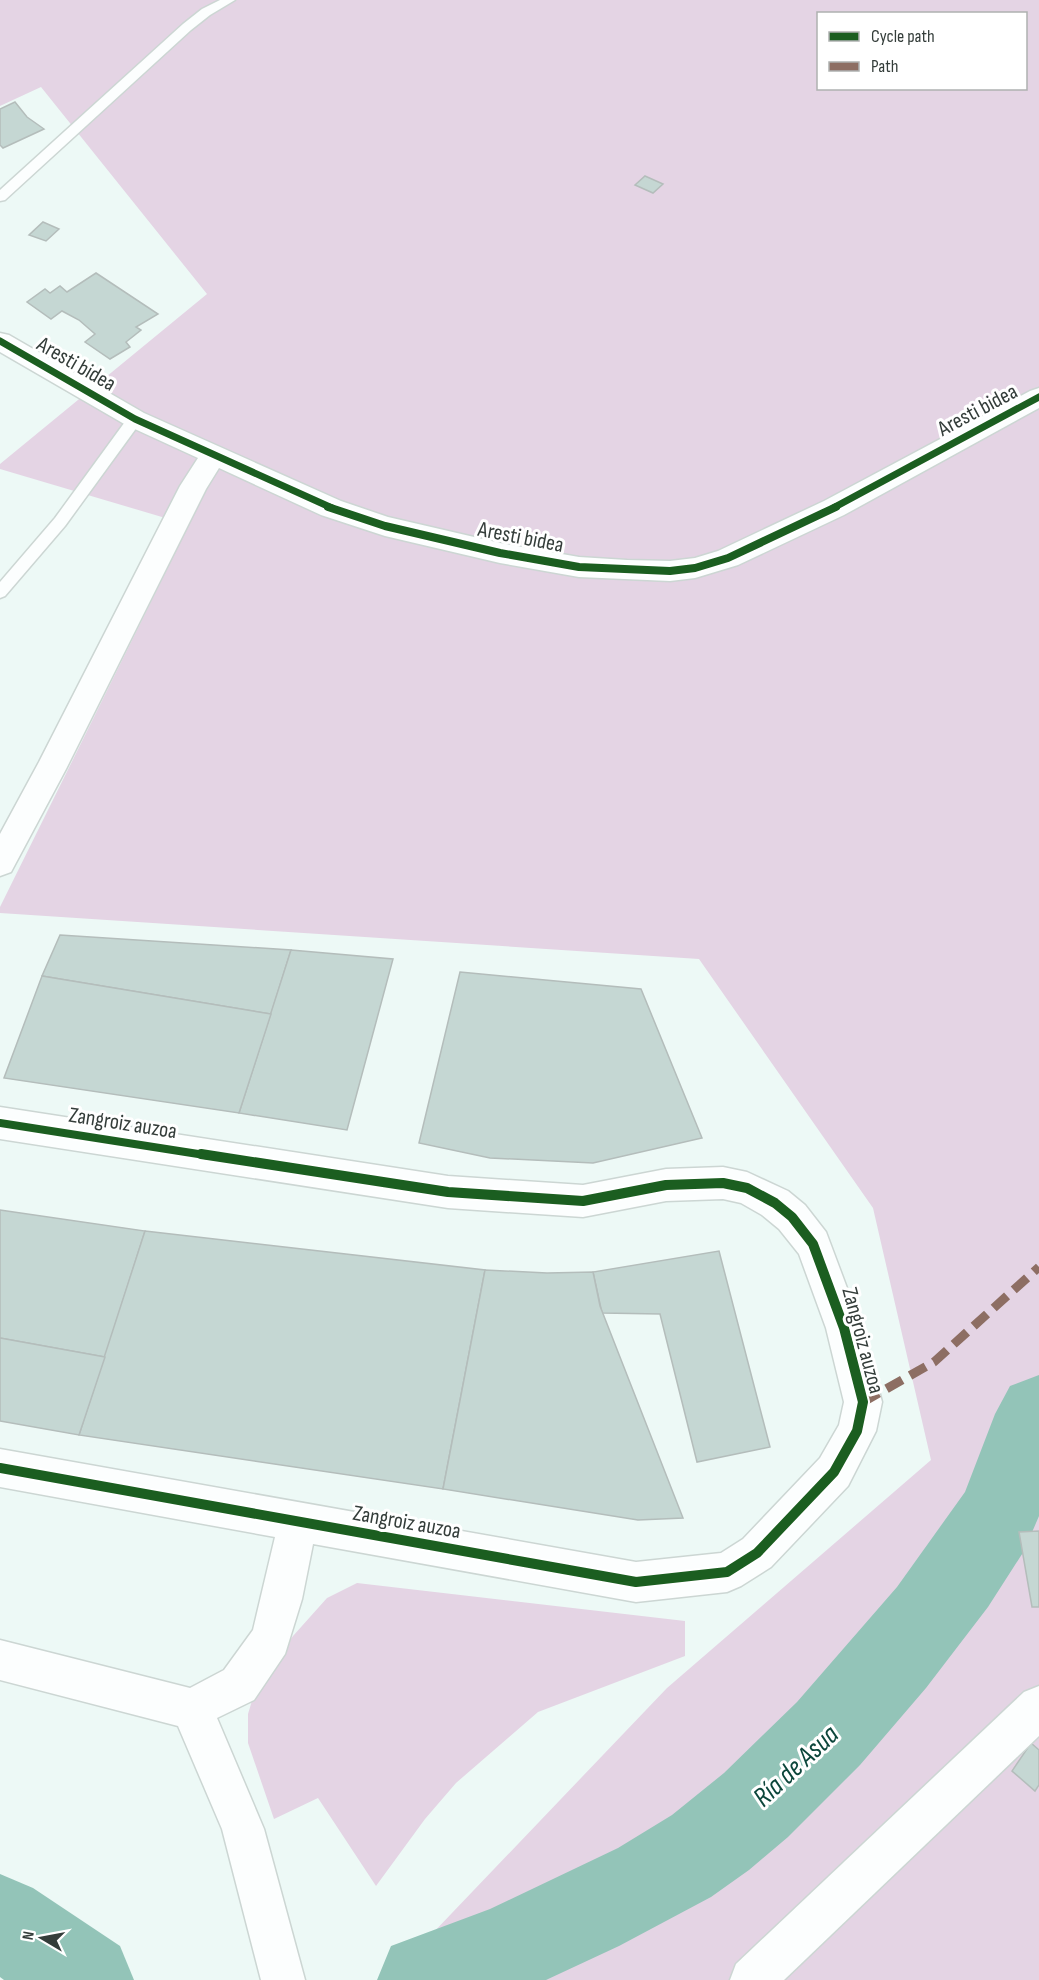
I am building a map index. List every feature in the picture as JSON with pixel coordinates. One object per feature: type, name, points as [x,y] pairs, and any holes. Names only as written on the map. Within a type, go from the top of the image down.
[{"type":"street","name":"Aresti bidea","points":[[0,341],[135,420],[331,508],[386,526],[500,553],[579,567],[670,571],[695,568],[728,558],[834,508],[1039,397]]},
{"type":"street","points":[[0,863],[51,769],[194,486],[214,455]]},
{"type":"street","name":"Zangroiz auzoa","points":[[0,1123],[448,1192],[584,1201],[666,1185],[723,1183],[747,1188],[775,1203],[792,1217],[813,1244],[844,1328],[863,1402],[857,1431],[834,1472],[758,1553],[727,1572],[636,1582],[0,1468]]},
{"type":"street","points":[[0,1660],[192,1709],[239,1685],[271,1640],[298,1521]]},
{"type":"street","points":[[752,1980],[1039,1707]]},
{"type":"street","points":[[192,1709],[243,1828],[283,1980]]},
{"type":"lane","points":[[0,197],[187,27],[207,12],[229,0]]},
{"type":"lane","points":[[0,592],[60,522],[135,420]]},
{"type":"shaded area","points":[[0,0],[1039,0],[1039,1980],[388,1980],[667,1688],[931,1460],[873,1208],[699,959],[0,913],[0,907],[189,525],[0,469],[0,464],[207,294],[41,87],[0,106]]},
{"type":"shaded area","points":[[357,1583],[685,1621],[685,1656],[538,1712],[456,1783],[425,1819],[376,1886],[318,1798],[274,1819],[248,1743],[248,1714],[257,1684],[293,1636],[327,1598]]},
{"type":"building","points":[[15,102],[27,117],[44,129],[3,148],[0,145],[0,109]]},
{"type":"building","points":[[645,176],[663,184],[653,193],[635,185]]},
{"type":"building","points":[[43,222],[59,229],[46,241],[29,235]]},
{"type":"building","points":[[96,273],[158,314],[136,327],[141,330],[126,342],[130,347],[110,359],[85,342],[95,334],[79,320],[62,311],[51,319],[27,302],[45,289],[50,293],[60,286],[67,292]]},
{"type":"building","points":[[60,935],[291,950],[271,1014],[42,976]]},
{"type":"building","points":[[291,950],[393,959],[347,1130],[239,1113]]},
{"type":"building","points":[[460,972],[641,989],[702,1138],[593,1163],[490,1158],[419,1143]]},
{"type":"building","points":[[42,976],[271,1014],[239,1113],[4,1078]]},
{"type":"building","points":[[0,1210],[145,1231],[105,1357],[0,1338]]},
{"type":"building","points":[[145,1231],[485,1270],[443,1489],[79,1435]]},
{"type":"building","points":[[719,1251],[770,1447],[697,1462],[660,1314],[602,1313],[593,1272]]},
{"type":"building","points":[[485,1270],[547,1273],[593,1272],[600,1306],[683,1518],[638,1520],[443,1489]]},
{"type":"building","points":[[0,1338],[105,1357],[79,1435],[0,1421]]},
{"type":"building","points":[[1039,1531],[1039,1607],[1032,1607],[1019,1532]]},
{"type":"building","points":[[1031,1743],[1039,1750],[1039,1785],[1035,1791],[1012,1771]]},
{"type":"waterway","name":"Ría de Asua","points":[[425,1980],[518,1944],[650,1880],[678,1865],[717,1838],[756,1805],[829,1734],[863,1696],[958,1577],[995,1521],[1024,1442],[1039,1415]]},
{"type":"waterway","name":"Ría de Asua","points":[[0,1921],[86,1980]]},
{"type":"marked path","points":[[863,1402],[934,1362],[1039,1267]]},
{"type":"cycle path","points":[[0,341],[135,419],[331,508],[385,526],[500,553],[579,567],[627,570],[670,571],[695,568],[728,558],[834,508],[1039,397]]},
{"type":"cycle path","points":[[0,1123],[448,1192],[583,1201],[666,1185],[723,1183],[747,1188],[775,1203],[792,1217],[813,1244],[844,1328],[863,1402],[857,1431],[834,1472],[757,1553],[727,1572],[636,1582],[0,1468]]}]
